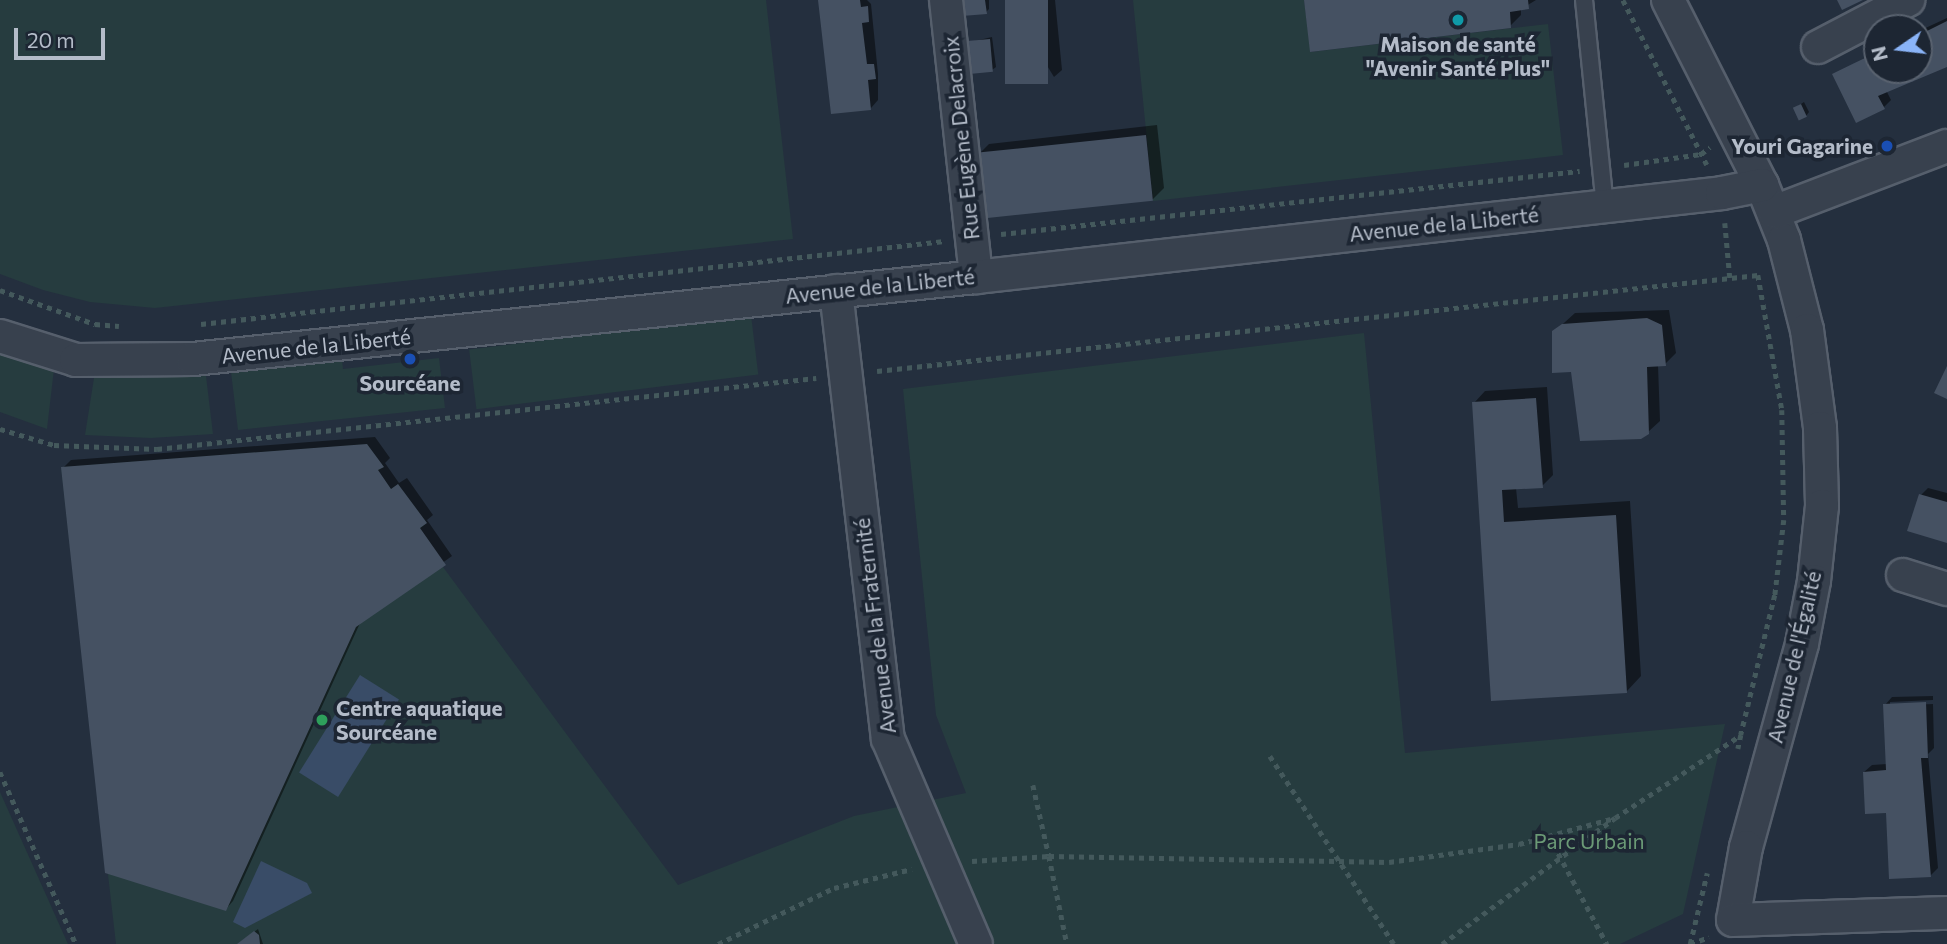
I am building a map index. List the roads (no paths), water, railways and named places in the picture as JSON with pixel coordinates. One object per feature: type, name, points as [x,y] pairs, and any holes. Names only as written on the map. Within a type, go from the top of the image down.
[{"type":"street","name":"Rue Eugène Delacroix","points":[[946,0],[976,277]]},
{"type":"street","name":"Avenue de l'Égalité","points":[[1668,0],[1768,198],[1814,365],[1822,506],[1802,644],[1746,847],[1733,920],[1947,913]]},
{"type":"street","points":[[1818,47],[1908,0]]},
{"type":"street","name":"Avenue de la Liberté","points":[[0,336],[76,360],[153,363],[976,277],[1722,193],[1768,198],[1947,146]]},
{"type":"street","name":"Avenue de la Fraternité","points":[[836,291],[885,726],[892,758],[976,944]]},
{"type":"street","points":[[1902,575],[1947,589]]},
{"type":"lane","points":[[1584,0],[1605,206]]},
{"type":"water","points":[[360,675],[399,699],[338,797],[299,773]]},
{"type":"water","points":[[261,861],[307,883],[312,893],[245,928],[233,922]]},
{"type":"place","name":"Maison de santé \"Avenir Santé Plus\"","points":[[1458,20]]},
{"type":"place","name":"Youri Gagarine","points":[[1887,146]]},
{"type":"place","name":"Sourcéane","points":[[410,359]]},
{"type":"place","name":"Centre aquatique Sourcéane","points":[[322,720]]},
{"type":"park label","name":"Parc Urbain","points":[[1589,841]]}]
